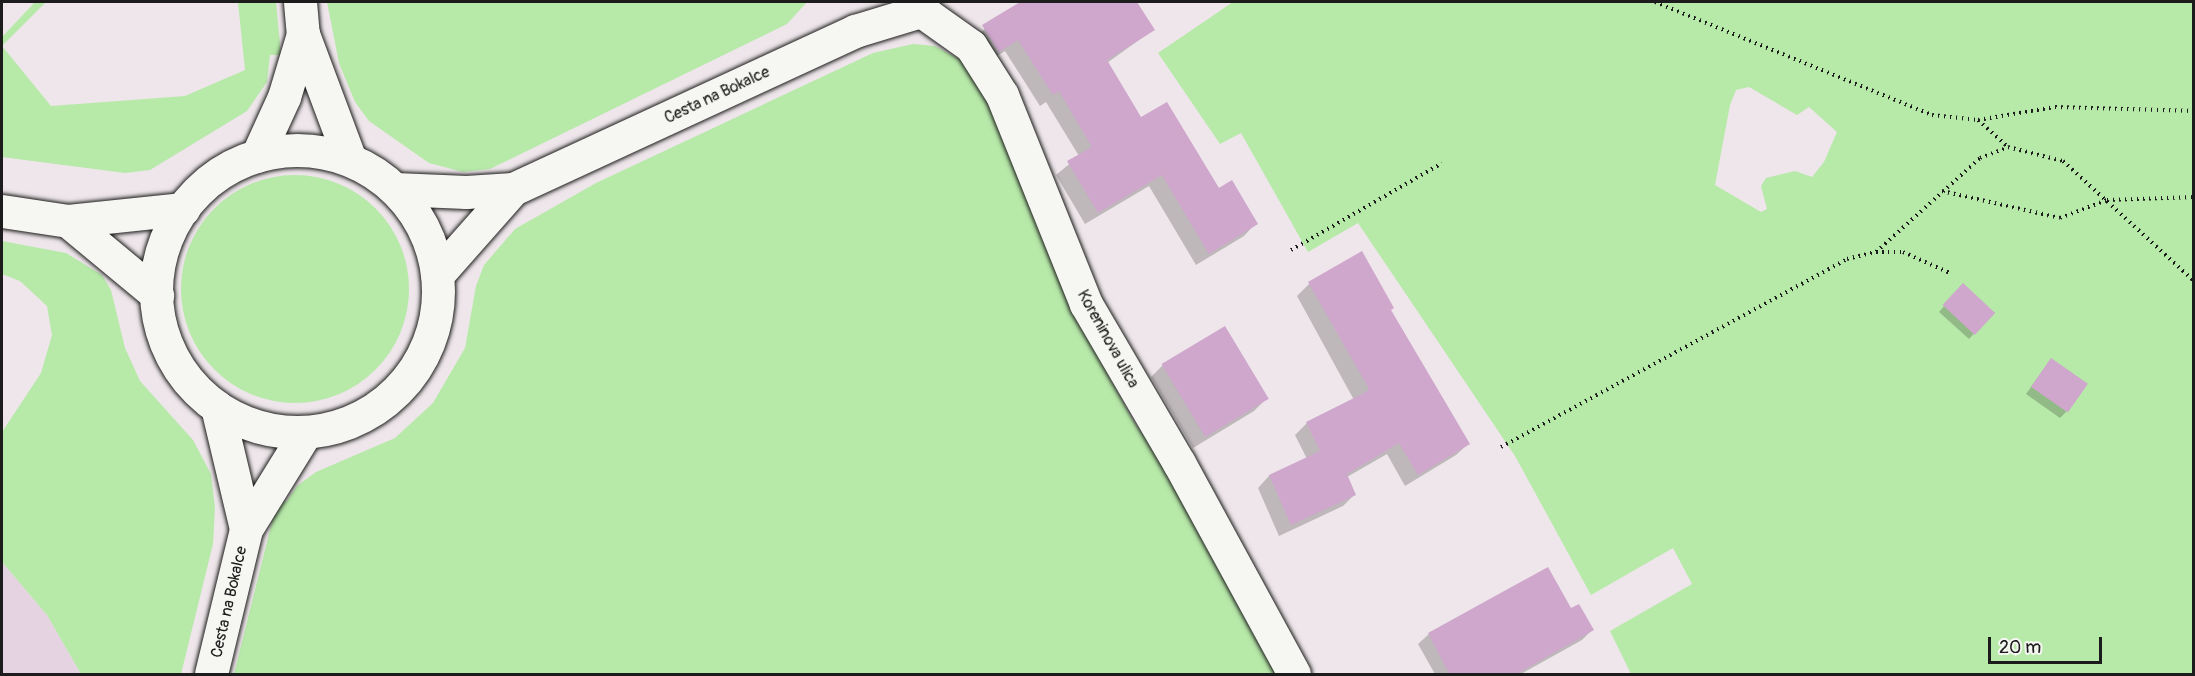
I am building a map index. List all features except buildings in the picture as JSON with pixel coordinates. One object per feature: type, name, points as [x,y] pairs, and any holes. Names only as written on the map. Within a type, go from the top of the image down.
[{"type":"street","points":[[300,2],[303,34],[350,160]]},
{"type":"street","name":"Cesta na Bokalce","points":[[395,189],[466,192],[513,189],[855,31],[916,6]]},
{"type":"street","name":"Koreninova ulica","points":[[916,6],[971,46],[1002,95],[1086,304],[1179,463],[1294,675]]},
{"type":"street","points":[[256,156],[284,97],[303,34]]},
{"type":"street","points":[[294,149],[350,160],[395,189],[424,228],[437,275],[432,331],[421,358],[405,381],[385,401],[361,417],[306,432],[259,427],[217,407],[178,367],[162,332],[156,295],[160,259],[183,209],[208,182],[256,156],[294,149]]},
{"type":"street","name":"Cesta na Bokalce","points":[[437,275],[513,189]]},
{"type":"street","points":[[2,211],[68,221],[183,209]]},
{"type":"street","points":[[68,221],[156,295]]},
{"type":"street","name":"Cesta na Bokalce","points":[[217,407],[246,529]]},
{"type":"street","name":"Cesta na Bokalce","points":[[211,675],[246,529],[306,432]]},
{"type":"path","points":[[1655,2],[1932,115],[1978,120],[2055,106],[2193,111]]},
{"type":"path","points":[[1978,120],[2008,147],[2063,161],[2193,281]]},
{"type":"path","points":[[1876,252],[1980,158],[2008,147]]},
{"type":"path","points":[[1291,250],[1442,163]]},
{"type":"path","points":[[1942,191],[2060,218],[2107,200],[2193,197]]},
{"type":"path","points":[[1502,447],[1847,259],[1876,252],[1904,252],[1950,273]]},
{"type":"shaded area","points":[[2,562],[47,615],[81,674],[2,674]]},
{"type":"green space","points":[[35,2],[46,2],[2,46],[2,37]]},
{"type":"green space","points":[[238,2],[276,2],[281,55],[270,55],[267,82],[247,111],[150,170],[125,173],[2,157],[2,46],[51,106],[185,96],[245,70]]},
{"type":"green space","points":[[327,2],[807,2],[787,24],[490,169],[463,172],[429,163],[369,121],[355,102],[339,63]]},
{"type":"green space","points":[[1233,2],[2193,2],[2193,674],[1631,674],[1610,631],[1692,584],[1673,548],[1591,595],[1515,456],[1358,223],[1308,252],[1241,133],[1220,144],[1158,53]],"holes":[[[1749,87],[1797,115],[1809,107],[1837,132],[1824,162],[1812,177],[1795,171],[1766,178],[1761,186],[1767,209],[1761,212],[1715,185],[1730,105],[1736,90]]]},
{"type":"green space","points":[[913,44],[935,46],[961,60],[991,105],[1086,335],[1134,422],[1170,472],[1276,674],[234,674],[278,498],[286,502],[297,486],[316,472],[395,438],[433,403],[465,348],[476,286],[484,265],[515,229],[596,183],[873,53]]},
{"type":"green space","points":[[284,175],[306,175],[339,183],[359,194],[376,208],[390,225],[401,245],[409,278],[407,311],[401,333],[390,353],[376,370],[359,384],[339,395],[306,403],[284,403],[251,395],[241,390],[222,377],[207,362],[189,333],[181,300],[181,278],[189,245],[194,235],[207,216],[222,201],[251,183]]},
{"type":"green space","points":[[2,241],[66,253],[102,275],[111,290],[125,348],[140,381],[193,440],[211,474],[215,508],[213,544],[181,674],[81,674],[47,615],[2,562],[2,432],[41,373],[52,335],[47,306],[20,281],[2,274]]}]
